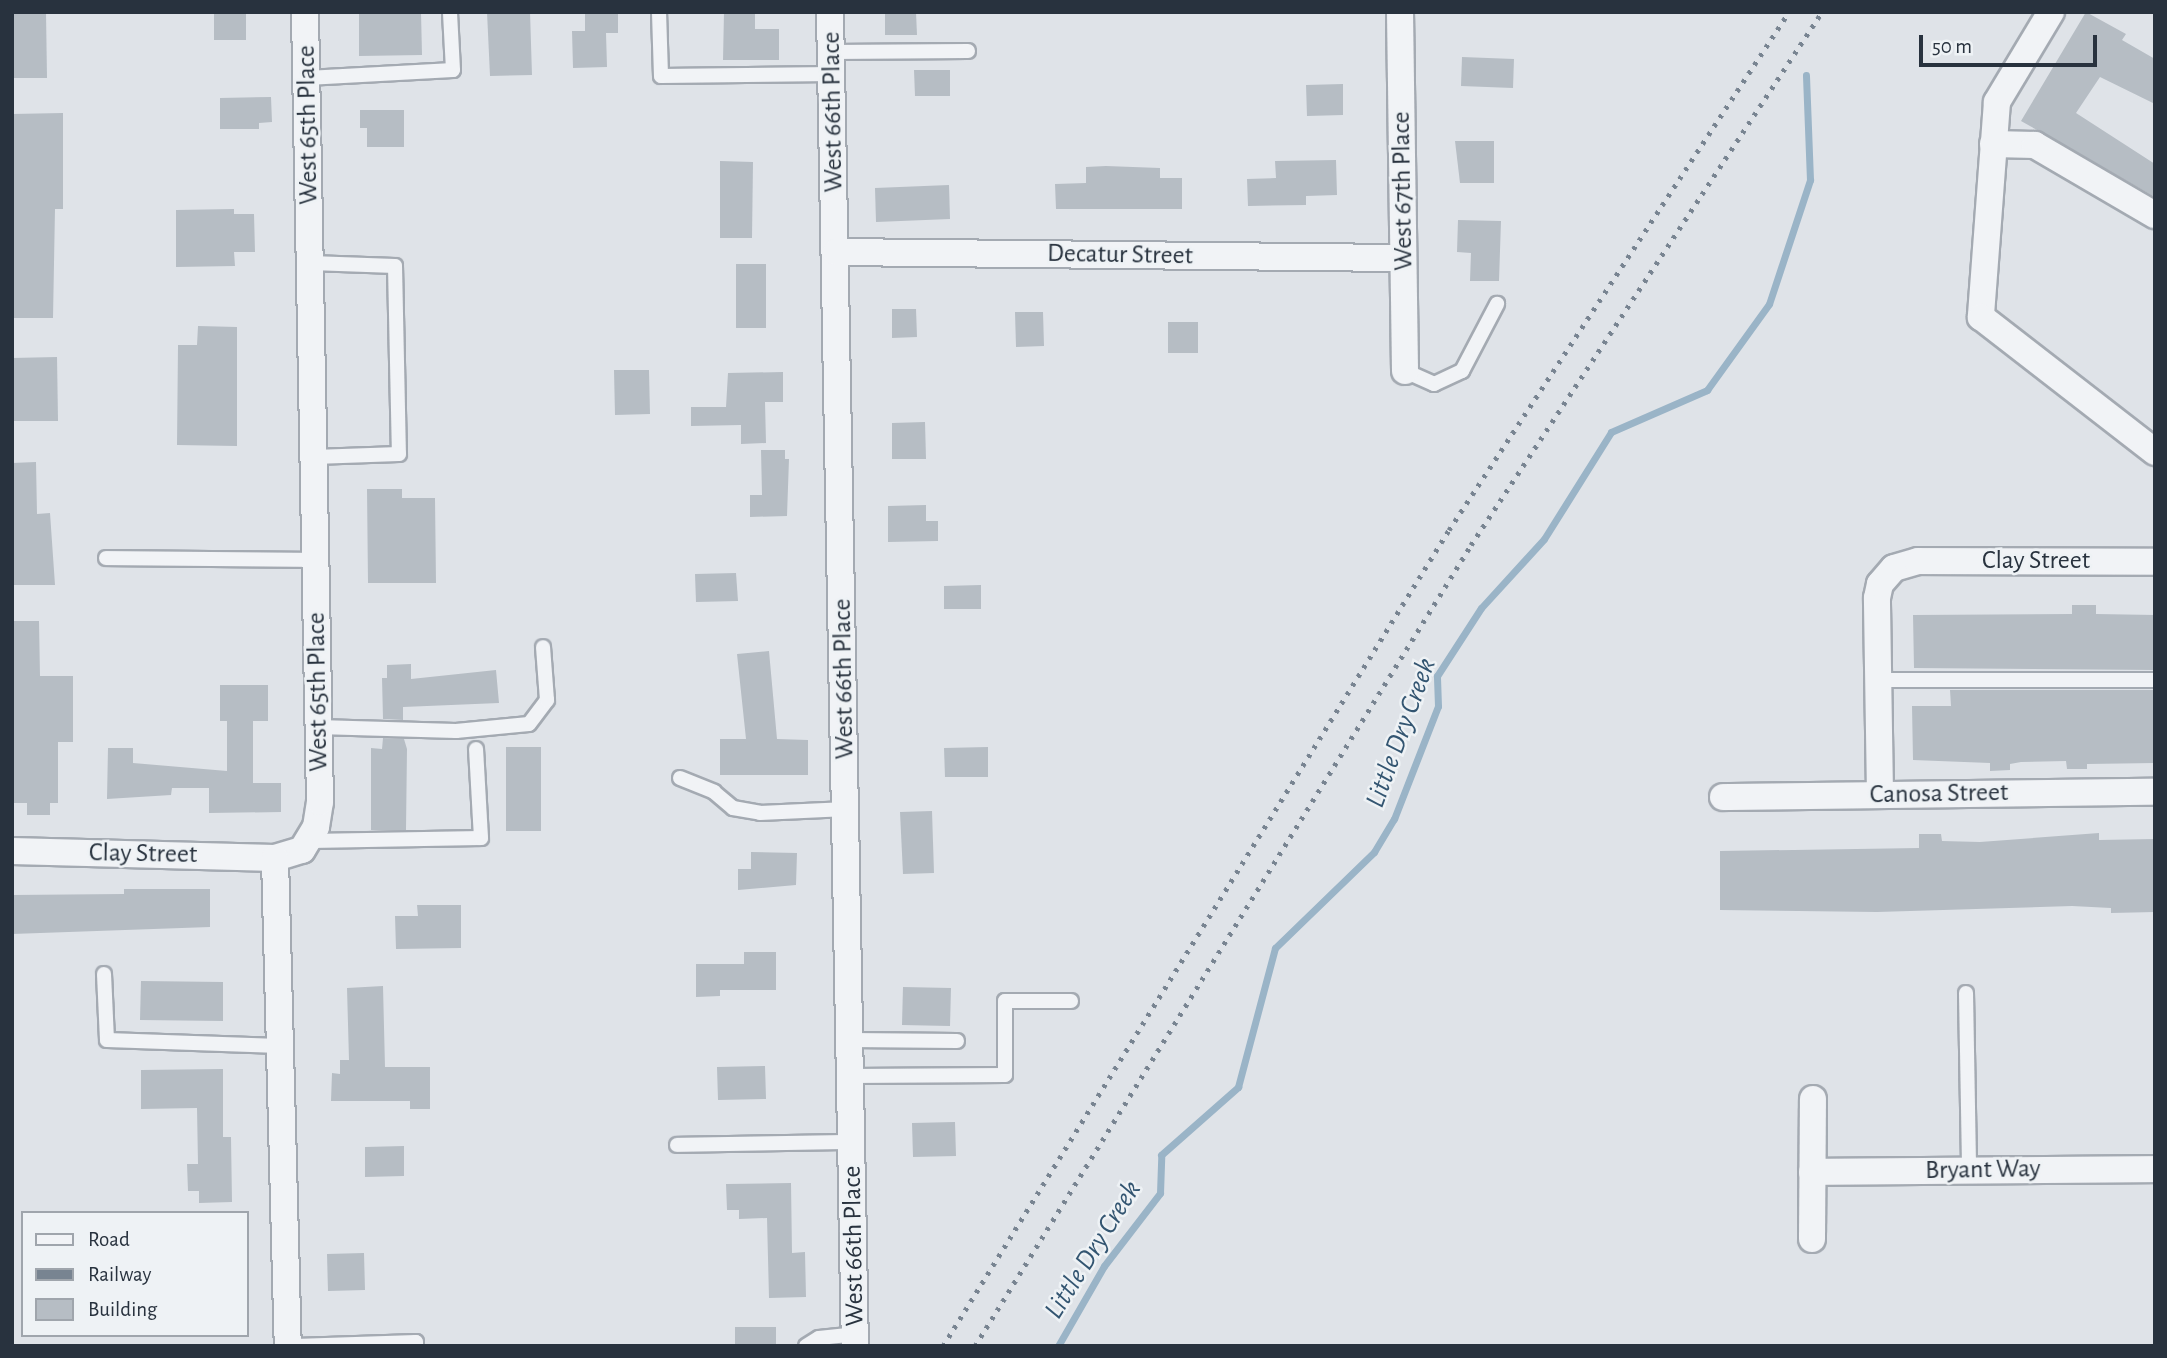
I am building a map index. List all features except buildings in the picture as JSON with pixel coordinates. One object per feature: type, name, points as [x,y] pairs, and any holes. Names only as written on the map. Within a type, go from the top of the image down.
[{"type":"street","name":"West 65th Place","points":[[305,12],[320,802],[310,841]]},
{"type":"street","name":"West 66th Place","points":[[830,12],[855,1340]]},
{"type":"street","name":"West 67th Place","points":[[1400,12],[1405,371]]},
{"type":"street","points":[[2051,12],[1997,102],[1981,317],[2155,452]]},
{"type":"street","points":[[1993,144],[2035,145],[2155,215]]},
{"type":"street","name":"Decatur Street","points":[[836,252],[1404,258]]},
{"type":"street","name":"Clay Street","points":[[1876,680],[1880,584],[1894,568],[1918,561],[2155,562]]},
{"type":"street","points":[[1876,680],[1880,795]]},
{"type":"street","name":"Canosa Street","points":[[1723,797],[2155,792]]},
{"type":"street","points":[[288,1346],[275,858],[302,850],[310,841]]},
{"type":"street","name":"Clay Street","points":[[12,851],[275,858]]},
{"type":"street","points":[[1812,1099],[1812,1239]]},
{"type":"street","name":"Bryant Way","points":[[1812,1172],[2155,1169]]},
{"type":"lane","points":[[307,78],[453,70],[450,12]]},
{"type":"lane","points":[[659,12],[661,76],[968,51]]},
{"type":"lane","points":[[311,263],[395,266],[399,454],[314,457]]},
{"type":"lane","points":[[1405,371],[1434,384],[1462,371],[1497,304]]},
{"type":"lane","points":[[106,558],[316,560]]},
{"type":"lane","points":[[318,727],[456,731],[529,724],[547,700],[543,647]]},
{"type":"lane","points":[[1876,680],[2155,680]]},
{"type":"lane","points":[[310,841],[481,838],[476,749]]},
{"type":"lane","points":[[680,778],[714,792],[733,808],[760,813],[847,809]]},
{"type":"lane","points":[[104,974],[107,1040],[280,1046]]},
{"type":"lane","points":[[1966,993],[1969,1169]]},
{"type":"lane","points":[[851,1076],[1005,1075],[1005,1001],[1071,1001]]},
{"type":"lane","points":[[850,1040],[957,1041]]},
{"type":"lane","points":[[677,1145],[852,1142]]},
{"type":"lane","points":[[806,1346],[819,1338],[855,1340]]},
{"type":"lane","points":[[295,1346],[416,1346]]},
{"type":"waterway","name":"Little Dry Creek","points":[[1058,1346],[1104,1266],[1160,1193],[1161,1155],[1238,1087],[1275,948],[1374,852],[1394,819],[1438,706],[1437,676],[1481,608],[1544,539],[1611,432],[1707,390],[1769,304],[1810,180],[1806,75]]},
{"type":"railway","points":[[943,1346],[1449,530],[1789,12]]},
{"type":"railway","points":[[975,1346],[1471,545],[1822,12]]}]
